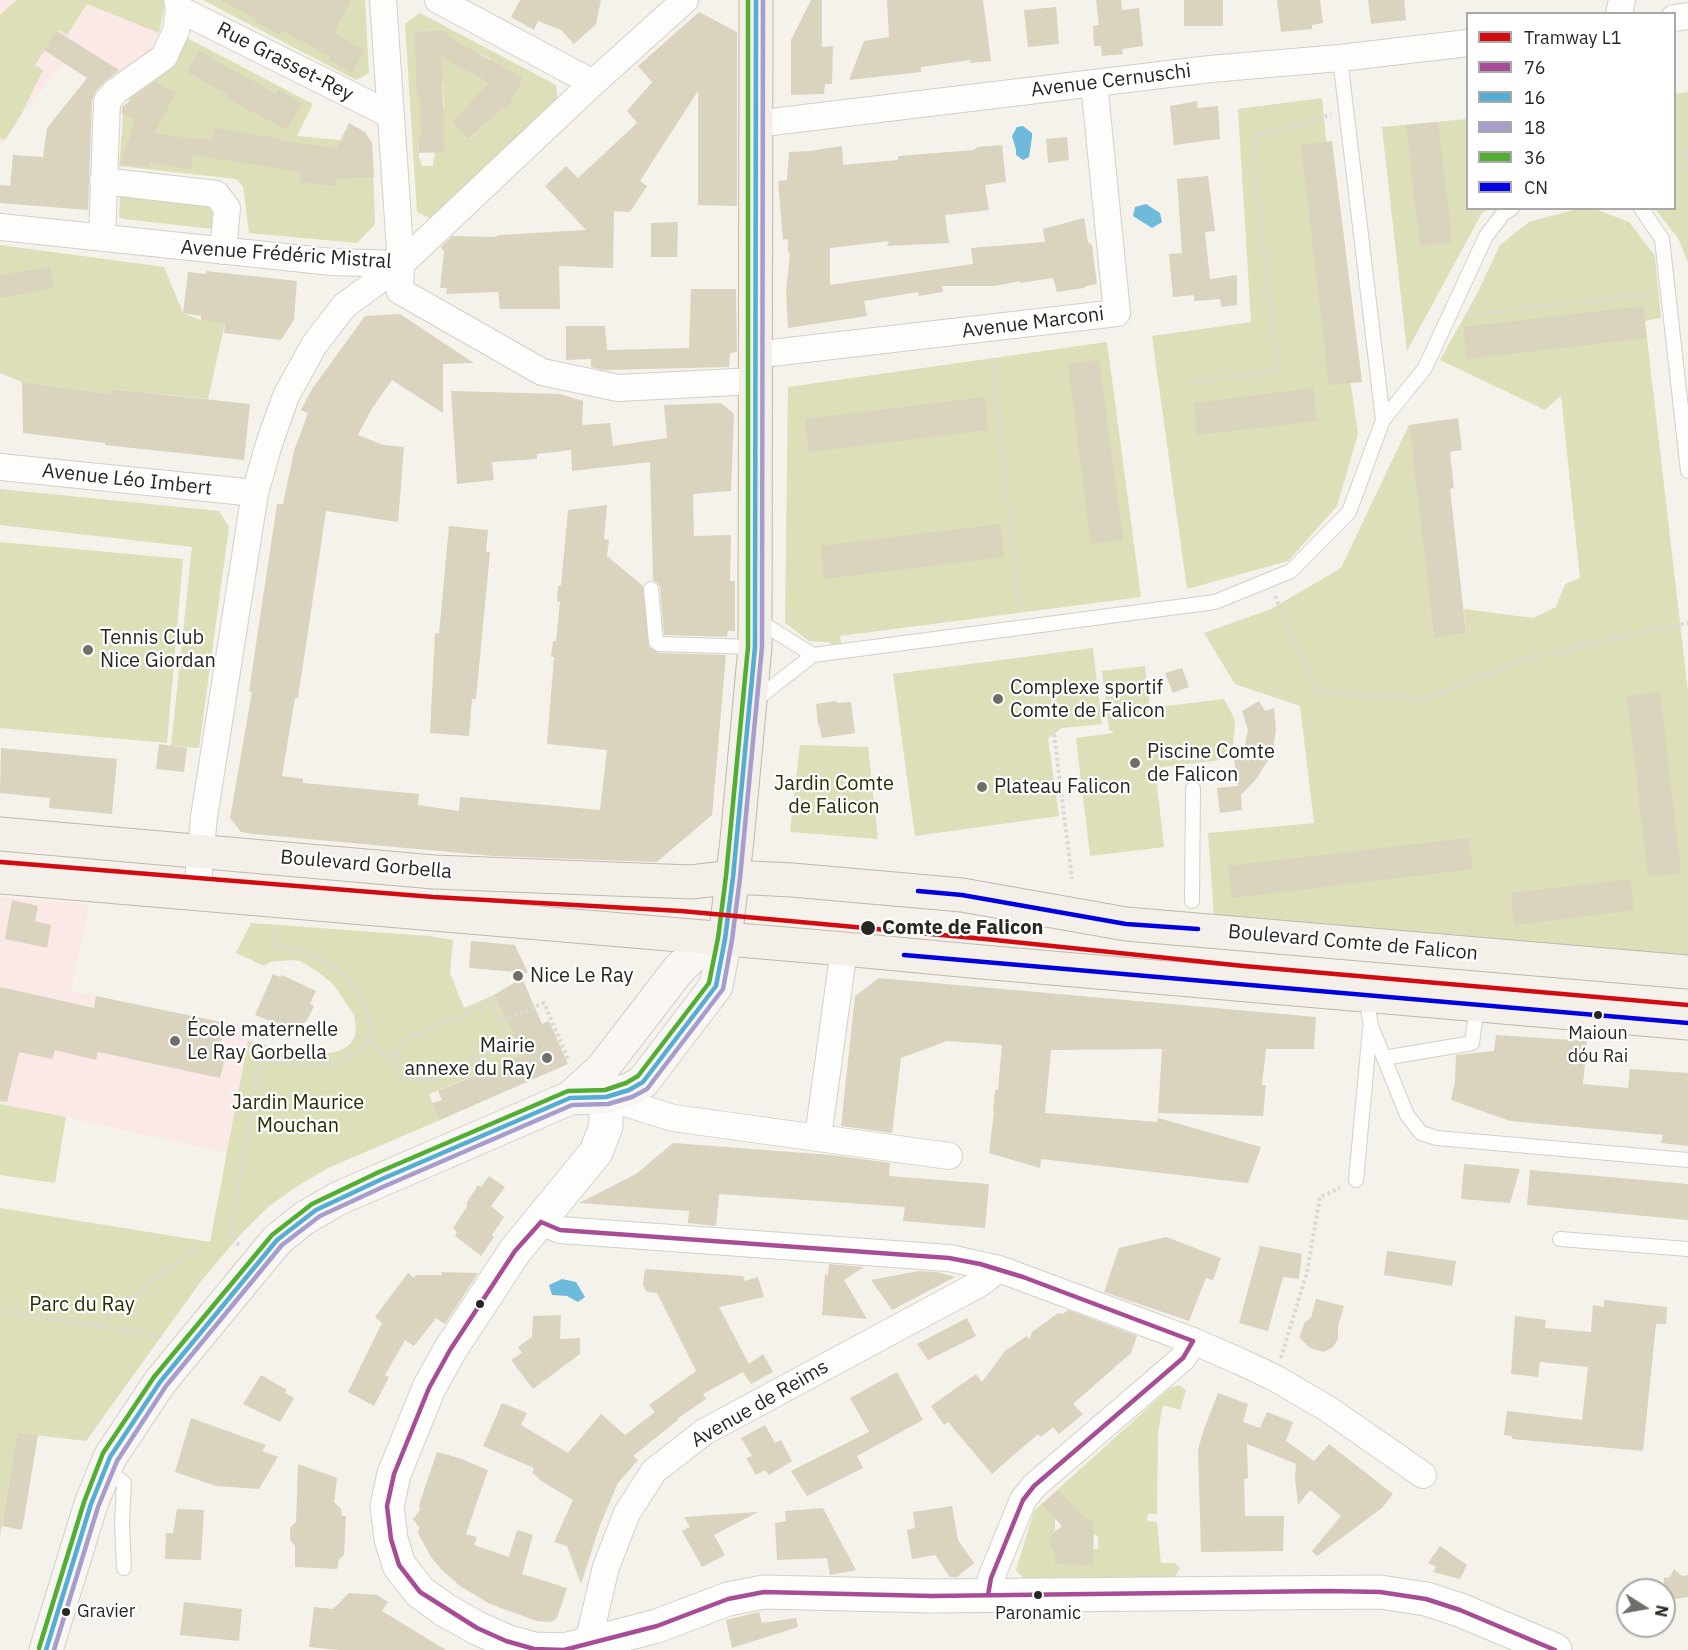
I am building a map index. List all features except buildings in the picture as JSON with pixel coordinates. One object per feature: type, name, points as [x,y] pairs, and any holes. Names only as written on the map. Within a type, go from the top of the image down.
[{"type":"main road","points":[[569,1084],[606,1097],[629,1090],[643,1082],[716,986],[725,939],[750,705],[755,633],[756,0]]},
{"type":"main road","name":"Boulevard Gorbella","points":[[0,834],[434,872],[692,882],[733,877]]},
{"type":"main road","name":"Boulevard Comte de Falicon","points":[[733,877],[962,895],[1126,924],[1688,972]]},
{"type":"main road","points":[[0,878],[844,949],[1368,1011],[1477,1006],[1688,1023]]},
{"type":"main road","points":[[669,935],[679,952],[679,969]]},
{"type":"main road","points":[[46,1650],[104,1468],[137,1415],[192,1342],[257,1263],[291,1228],[316,1210],[602,1069],[679,969],[695,954],[725,939]]},
{"type":"main road","points":[[606,1097],[606,1077],[616,1051]]},
{"type":"street","points":[[383,0],[401,264],[400,291],[542,372],[618,387],[755,368]]},
{"type":"street","points":[[438,0],[593,83]]},
{"type":"street","name":"Avenue Frédéric Mistral","points":[[0,227],[332,262],[401,264],[593,83],[685,0]]},
{"type":"street","points":[[102,238],[106,101],[116,91],[164,57],[176,31],[178,4]]},
{"type":"street","name":"Rue Grasset-Rey","points":[[178,4],[391,116]]},
{"type":"street","name":"Avenue Cernuschi","points":[[755,124],[1210,69],[1340,58],[1466,43]]},
{"type":"street","name":"Avenue Marconi","points":[[755,368],[1117,313],[1094,83]]},
{"type":"street","points":[[103,181],[216,194],[227,208],[223,251]]},
{"type":"street","points":[[200,895],[200,851],[204,817],[255,493],[268,444],[286,396],[314,345],[345,306],[401,264]]},
{"type":"street","name":"Avenue Léo Imbert","points":[[0,467],[255,493]]},
{"type":"street","points":[[818,1137],[844,949]]},
{"type":"street","points":[[948,1156],[673,1118],[606,1097],[606,1126],[596,1152],[515,1251],[450,1350],[429,1388],[394,1474],[387,1506],[391,1539],[399,1565],[420,1592],[477,1628],[506,1641],[534,1649],[564,1650],[657,1626],[728,1599],[764,1592],[932,1596],[1380,1592],[1426,1599],[1555,1650]]},
{"type":"street","points":[[541,1222],[560,1230],[949,1258],[999,1269],[1193,1341],[1275,1378],[1328,1409],[1423,1475]]},
{"type":"street","name":"Avenue de Reims","points":[[588,1643],[606,1567],[627,1513],[654,1471],[704,1432],[980,1284],[999,1269]]},
{"type":"street","points":[[987,1595],[990,1578],[1023,1500],[1034,1486],[1183,1358],[1193,1341]]},
{"type":"lane","points":[[1340,58],[1383,420]]},
{"type":"lane","points":[[651,589],[656,642],[659,644],[755,633],[813,656],[1215,602],[1291,571],[1349,512],[1383,420],[1425,368],[1486,236],[1503,214],[1509,210]]},
{"type":"lane","points":[[1642,210],[1662,239],[1688,471]]},
{"type":"lane","points":[[750,705],[813,656]]},
{"type":"lane","points":[[1192,901],[1193,789]]},
{"type":"lane","points":[[1384,1058],[1472,1043],[1477,1006]]},
{"type":"lane","points":[[1368,1011],[1407,1115],[1420,1133],[1437,1138],[1688,1160]]},
{"type":"lane","points":[[1356,1180],[1368,1011]]},
{"type":"lane","points":[[1560,1239],[1688,1249]]},
{"type":"lane","points":[[104,1468],[124,1483],[122,1523],[124,1568]]},
{"type":"path","points":[[1189,382],[1277,372],[1253,153],[1258,135],[1312,122],[1346,108]]},
{"type":"path","points":[[1688,152],[1685,153],[1688,170]]},
{"type":"path","points":[[1478,314],[1637,295]]},
{"type":"path","points":[[992,359],[1022,628]]},
{"type":"path","points":[[1269,580],[1317,693],[1425,699],[1528,658],[1688,623]]},
{"type":"path","points":[[1054,734],[1072,879]]},
{"type":"path","points":[[257,1263],[235,1241],[231,1230],[261,1059],[288,1064],[336,1063],[359,1052],[368,1040],[370,1028],[369,1015],[362,1000],[342,973],[320,958],[299,950],[273,945],[276,901]]},
{"type":"path","points":[[500,1022],[544,1003],[570,1061],[569,1084]]},
{"type":"path","points":[[368,1040],[387,1056],[396,1052],[407,1038],[492,1004],[508,1044],[429,1081],[413,1080],[395,1070],[396,1052]]},
{"type":"path","points":[[1275,1378],[1307,1272],[1320,1197]]},
{"type":"path","points":[[96,1326],[200,1244]]},
{"type":"path","points":[[0,1310],[192,1342]]},
{"type":"shaded area","points":[[0,0],[164,0],[165,5],[157,41],[151,52],[102,88],[64,63],[21,115],[0,148]]},
{"type":"shaded area","points":[[0,897],[89,905],[71,991],[253,1028],[248,1041],[227,1153],[66,1117],[55,1183],[0,1175]]},
{"type":"green space","points":[[17,0],[164,0],[165,5],[159,33],[87,4],[67,35],[58,30],[35,65],[43,70],[21,115],[5,140],[0,138],[0,15]]},
{"type":"green space","points":[[203,0],[365,0],[369,73],[356,80]]},
{"type":"green space","points":[[420,13],[556,85],[558,104],[434,220],[417,212],[405,24]],"holes":[[[441,30],[433,56],[416,67],[414,32]],[[466,47],[491,59],[481,79],[456,65]],[[443,84],[444,107],[420,109],[417,85]],[[471,102],[489,121],[470,139],[452,121]],[[444,134],[445,151],[435,152],[433,166],[422,166],[419,157],[418,135]]]},
{"type":"green space","points":[[187,38],[313,104],[297,136],[372,143],[375,224],[357,243],[249,233],[243,186],[236,179],[119,166],[124,105],[127,106],[132,92]]},
{"type":"green space","points":[[1688,92],[1688,263],[1678,238],[1656,210],[1676,210],[1676,94]]},
{"type":"green space","points":[[1322,98],[1350,379],[1358,434],[1337,506],[1288,561],[1187,589],[1152,336],[1251,322],[1238,109]]},
{"type":"green space","points":[[1466,119],[1466,210],[1486,210],[1482,213],[1407,351],[1382,127]]},
{"type":"green space","points":[[120,195],[215,202],[212,229],[124,219],[119,217]]},
{"type":"green space","points":[[1574,210],[1598,210],[1629,222],[1655,256],[1661,318],[1645,321],[1688,692],[1688,956],[1214,915],[1208,833],[1314,823],[1300,706],[1235,684],[1204,633],[1271,609],[1341,568],[1409,425],[1434,637],[1466,633],[1464,609],[1533,618],[1556,607],[1565,584],[1580,578],[1561,396],[1545,410],[1440,360],[1477,294],[1500,245],[1529,222]]},
{"type":"green space","points":[[0,245],[164,267],[183,313],[201,320],[201,316],[225,323],[208,399],[111,389],[110,394],[22,382],[0,373]]},
{"type":"green space","points":[[1107,342],[1141,597],[840,636],[843,652],[828,642],[809,641],[785,623],[788,387]]},
{"type":"green space","points":[[0,489],[219,511],[229,527],[199,748],[171,746],[192,547],[0,525]]},
{"type":"green space","name":"Tennis Club Nice Giordan","points":[[0,542],[183,559],[167,743],[0,728]]},
{"type":"green space","points":[[1093,648],[1102,724],[1062,728],[1048,738],[1059,816],[915,836],[893,674]]},
{"type":"green space","name":"Piscine Comte de Falicon","points":[[1145,666],[1150,708],[1224,699],[1234,718],[1233,745],[1227,746],[1228,759],[1155,768],[1164,847],[1090,856],[1076,738],[1113,733],[1112,730],[1109,731],[1102,671]]},
{"type":"green space","name":"Jardin Comte de Falicon","points":[[800,745],[868,747],[878,839],[790,832]]},
{"type":"green space","points":[[251,923],[429,936],[453,940],[450,973],[464,1008],[494,995],[499,1004],[524,1031],[513,1036],[516,1044],[521,1043],[526,1054],[429,1094],[440,1120],[328,1168],[268,1207],[240,1235],[202,1280],[86,1441],[17,1433],[0,1537],[0,1208],[210,1242],[248,1041],[289,1051],[319,1054],[343,1049],[355,1036],[354,1015],[333,984],[317,971],[300,961],[290,960],[270,962],[264,966],[236,953]]},
{"type":"green space","points":[[0,1104],[66,1117],[55,1183],[0,1175]]},
{"type":"green space","points":[[1179,1385],[1186,1390],[1180,1410],[1163,1405],[1158,1432],[1157,1514],[1148,1514],[1147,1521],[1157,1522],[1161,1563],[1175,1563],[1180,1568],[1175,1577],[1023,1578],[1016,1570],[1034,1511],[1170,1388]],"holes":[[[1055,1518],[1098,1536],[1098,1549],[1093,1549],[1093,1564],[1055,1564],[1055,1552],[1050,1548],[1050,1536],[1055,1531]]]},
{"type":"water","points":[[1023,126],[1032,133],[1032,137],[1029,157],[1023,160],[1016,155],[1012,136],[1017,127]]},
{"type":"water","points":[[1146,204],[1160,213],[1162,222],[1152,228],[1133,216],[1135,207]]},
{"type":"water","points":[[562,1279],[576,1282],[585,1297],[578,1302],[567,1296],[552,1295],[549,1285]]},
{"type":"tram line","name":"L1","points":[[0,862],[433,897],[681,911],[1244,966],[1688,1005]]},
{"type":"transit line","name":"36","points":[[39,1648],[84,1502],[103,1453],[154,1377],[272,1235],[312,1204],[379,1172],[568,1091],[605,1090],[626,1083],[638,1076],[709,983],[718,938],[726,876],[748,647],[748,0]]},
{"type":"transit line","name":"16","points":[[46,1650],[91,1504],[110,1457],[160,1382],[277,1240],[316,1210],[382,1179],[570,1098],[606,1097],[629,1090],[643,1082],[716,986],[733,877],[755,647],[756,0]]},
{"type":"transit line","name":"18","points":[[54,1650],[98,1507],[117,1461],[166,1386],[282,1245],[320,1216],[572,1105],[608,1104],[632,1097],[647,1089],[723,989],[740,878],[762,647],[763,0]]},
{"type":"transit line","name":"CN","points":[[918,891],[962,895],[1126,924],[1198,929]]},
{"type":"transit line","name":"CN","points":[[904,955],[1688,1023]]},
{"type":"transit line","name":"76","points":[[541,1222],[515,1251],[450,1350],[429,1388],[394,1474],[387,1506],[391,1539],[399,1565],[420,1592],[477,1628],[506,1641],[534,1649],[564,1650],[657,1626],[728,1599],[764,1592],[932,1596],[1329,1591],[1380,1592],[1426,1599],[1460,1610],[1555,1650]]},
{"type":"transit line","name":"76","points":[[541,1222],[560,1230],[949,1258],[980,1264],[1023,1277],[1193,1341]]},
{"type":"transit line","name":"76","points":[[988,1595],[991,1578],[1023,1500],[1034,1486],[1183,1358],[1193,1341]]},
{"type":"place","name":"Tennis Club Nice Giordan","points":[[88,650]]},
{"type":"place","name":"Complexe sportif Comte de Falicon","points":[[998,699]]},
{"type":"place","name":"Piscine Comte de Falicon","points":[[1135,763]]},
{"type":"place","name":"Plateau Falicon","points":[[982,787]]},
{"type":"place","name":"Comte de Falicon","points":[[868,928]]},
{"type":"place","name":"Nice Le Ray","points":[[518,976]]},
{"type":"place","name":"Maioun dóu Rai","points":[[1598,1015]]},
{"type":"place","name":"École maternelle Le Ray Gorbella","points":[[175,1041]]},
{"type":"place","name":"Mairie annexe du Ray","points":[[547,1058]]},
{"type":"place","name":"Paronamic","points":[[1038,1595]]},
{"type":"place","name":"Gravier","points":[[66,1612]]},
{"type":"park label","name":"Jardin Maurice Mouchan","points":[[298,1114]]},
{"type":"park label","name":"Parc du Ray","points":[[82,1305]]}]
